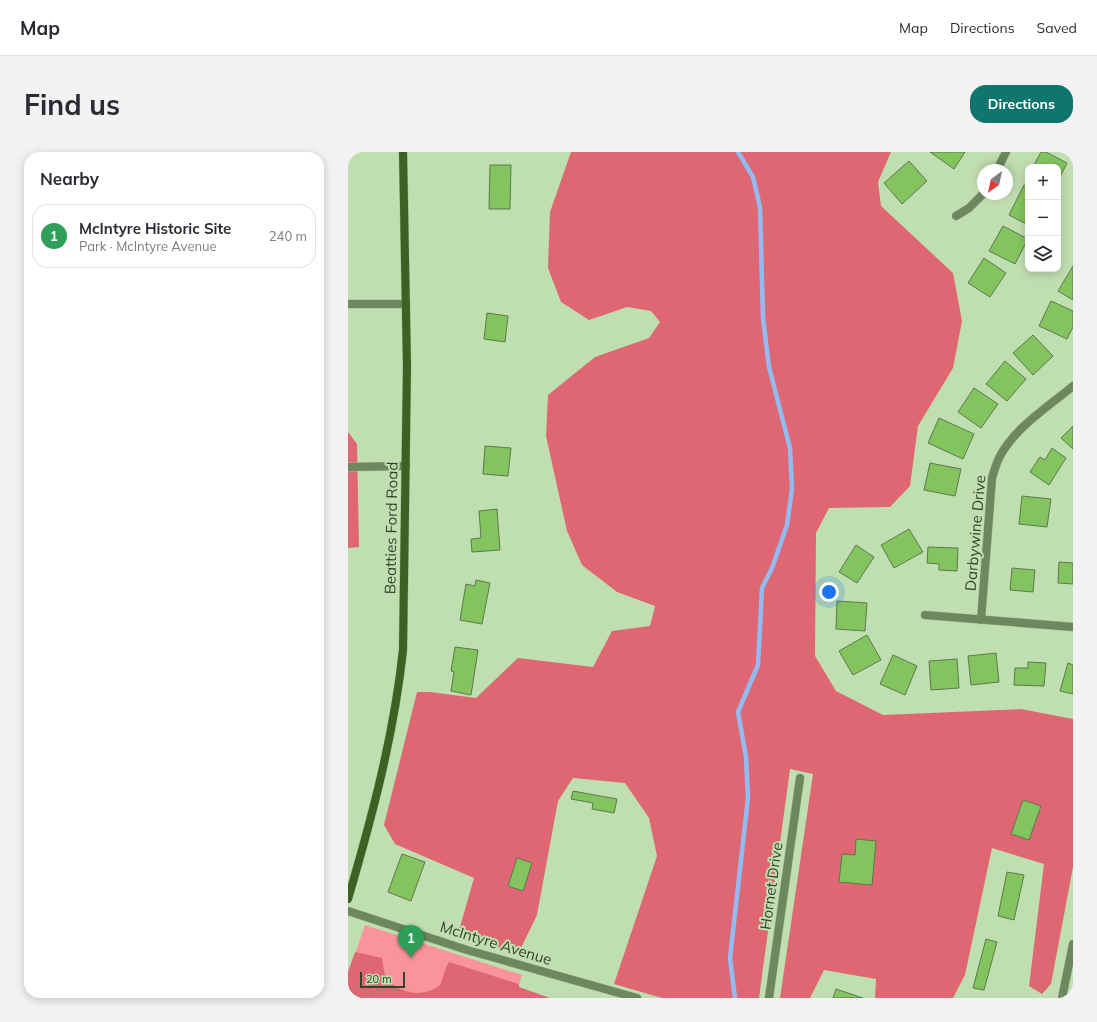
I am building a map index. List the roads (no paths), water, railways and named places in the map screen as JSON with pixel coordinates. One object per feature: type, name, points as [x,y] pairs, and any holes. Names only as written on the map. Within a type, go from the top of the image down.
[{"type":"main road","name":"Beatties Ford Road","points":[[348,899],[369,830],[387,753],[399,685],[403,650],[406,466],[406,304],[403,152]]},
{"type":"street","points":[[1000,164],[1006,152]]},
{"type":"street","points":[[956,216],[969,208],[977,200]]},
{"type":"street","points":[[348,304],[406,304]]},
{"type":"street","name":"Darbywine Drive","points":[[981,620],[992,478],[999,458],[1008,444],[1030,421],[1073,386]]},
{"type":"street","points":[[348,467],[406,466]]},
{"type":"street","points":[[924,615],[1073,627]]},
{"type":"street","name":"Hornet Drive","points":[[769,998],[800,778]]},
{"type":"street","name":"McIntyre Avenue","points":[[348,911],[489,956],[637,998]]},
{"type":"street","points":[[1062,998],[1073,944]]},
{"type":"waterway","points":[[735,998],[730,958],[748,798],[746,757],[738,712],[758,665],[762,588],[772,568],[787,525],[792,489],[790,448],[769,367],[763,318],[760,207],[753,177],[738,152]]},
{"type":"place","name":"McIntyre Historic Site","points":[[411,958]]}]
